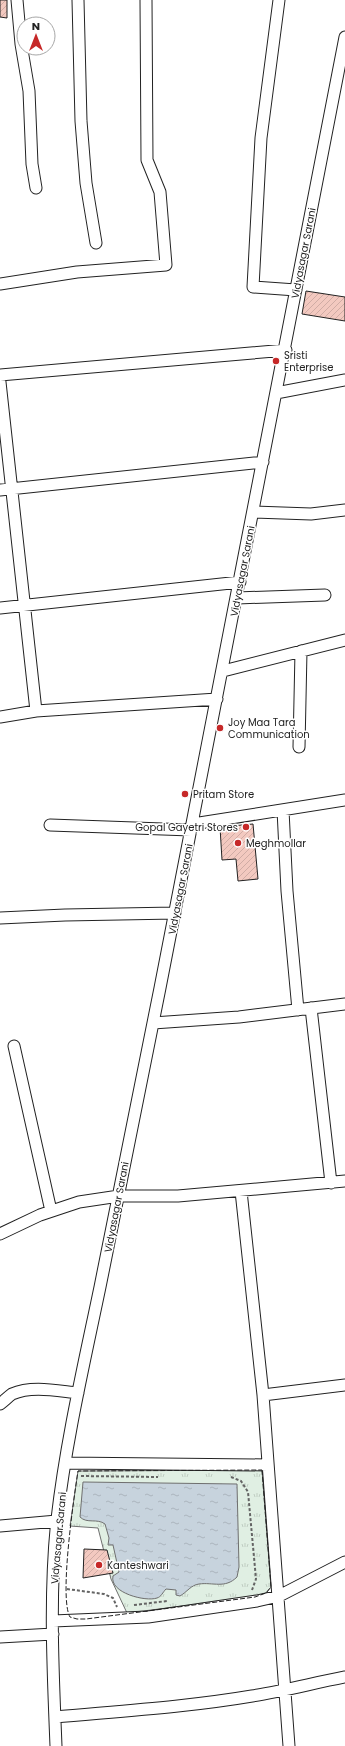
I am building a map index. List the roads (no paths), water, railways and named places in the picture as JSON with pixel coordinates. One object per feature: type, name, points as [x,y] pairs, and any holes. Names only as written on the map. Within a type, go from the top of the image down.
[{"type":"street","points":[[17,0],[21,44],[29,91],[32,164],[36,188]]},
{"type":"street","points":[[78,0],[81,121],[86,182],[96,243]]},
{"type":"street","points":[[0,284],[77,272],[166,265],[160,192],[147,160],[146,0]]},
{"type":"street","points":[[279,0],[261,138],[253,287],[296,290]]},
{"type":"street","name":"Vidyasagar Sarani","points":[[54,1746],[55,1717],[53,1621],[58,1517],[66,1463],[78,1393],[119,1196],[223,671],[276,393],[286,350],[296,290],[345,37]]},
{"type":"street","points":[[0,375],[286,350]]},
{"type":"street","points":[[276,393],[345,380]]},
{"type":"street","points":[[0,382],[36,711]]},
{"type":"street","points":[[0,490],[263,462]]},
{"type":"street","points":[[253,512],[311,514],[345,510]]},
{"type":"street","points":[[0,608],[240,582]]},
{"type":"street","points":[[237,598],[325,595]]},
{"type":"street","points":[[223,671],[345,640]]},
{"type":"street","points":[[299,747],[301,651]]},
{"type":"street","points":[[0,717],[36,711],[217,699]]},
{"type":"street","points":[[50,825],[192,827],[345,800]]},
{"type":"street","points":[[283,810],[287,891],[298,1010]]},
{"type":"street","points":[[0,918],[175,913]]},
{"type":"street","points":[[153,1023],[239,1017],[345,1004]]},
{"type":"street","points":[[311,1008],[331,1183]]},
{"type":"street","points":[[14,1046],[51,1211]]},
{"type":"street","points":[[0,1234],[51,1211],[79,1202],[119,1196],[178,1196],[345,1181]]},
{"type":"street","points":[[241,1191],[263,1396],[279,1596],[284,1689],[290,1746]]},
{"type":"street","points":[[263,1396],[345,1385]]},
{"type":"street","points":[[0,1404],[12,1395],[25,1391],[37,1390],[78,1393]]},
{"type":"street","points":[[66,1463],[268,1465]]},
{"type":"street","points":[[0,1526],[58,1517]]},
{"type":"street","points":[[53,1621],[148,1617],[279,1596],[345,1562]]},
{"type":"street","points":[[0,1636],[53,1634]]},
{"type":"street","points":[[55,1717],[167,1707],[253,1696],[345,1677]]},
{"type":"water","points":[[83,1482],[237,1484],[239,1567],[237,1577],[228,1583],[223,1584],[196,1585],[180,1596],[176,1595],[176,1590],[166,1589],[160,1597],[145,1599],[129,1595],[122,1591],[113,1582],[113,1576],[119,1572],[113,1545],[108,1545],[109,1538],[105,1524],[99,1521],[86,1520],[80,1517]]},
{"type":"place","name":"Sristi Enterprise","points":[[276,361]]},
{"type":"place","name":"Joy Maa Tara Communication","points":[[220,728]]},
{"type":"place","name":"Pritam Store","points":[[185,794]]},
{"type":"place","name":"Gopal Gayetri Stores","points":[[246,827]]},
{"type":"place","name":"Meghmollar","points":[[238,843]]},
{"type":"place","name":"Kanteshwari","points":[[99,1565]]}]
